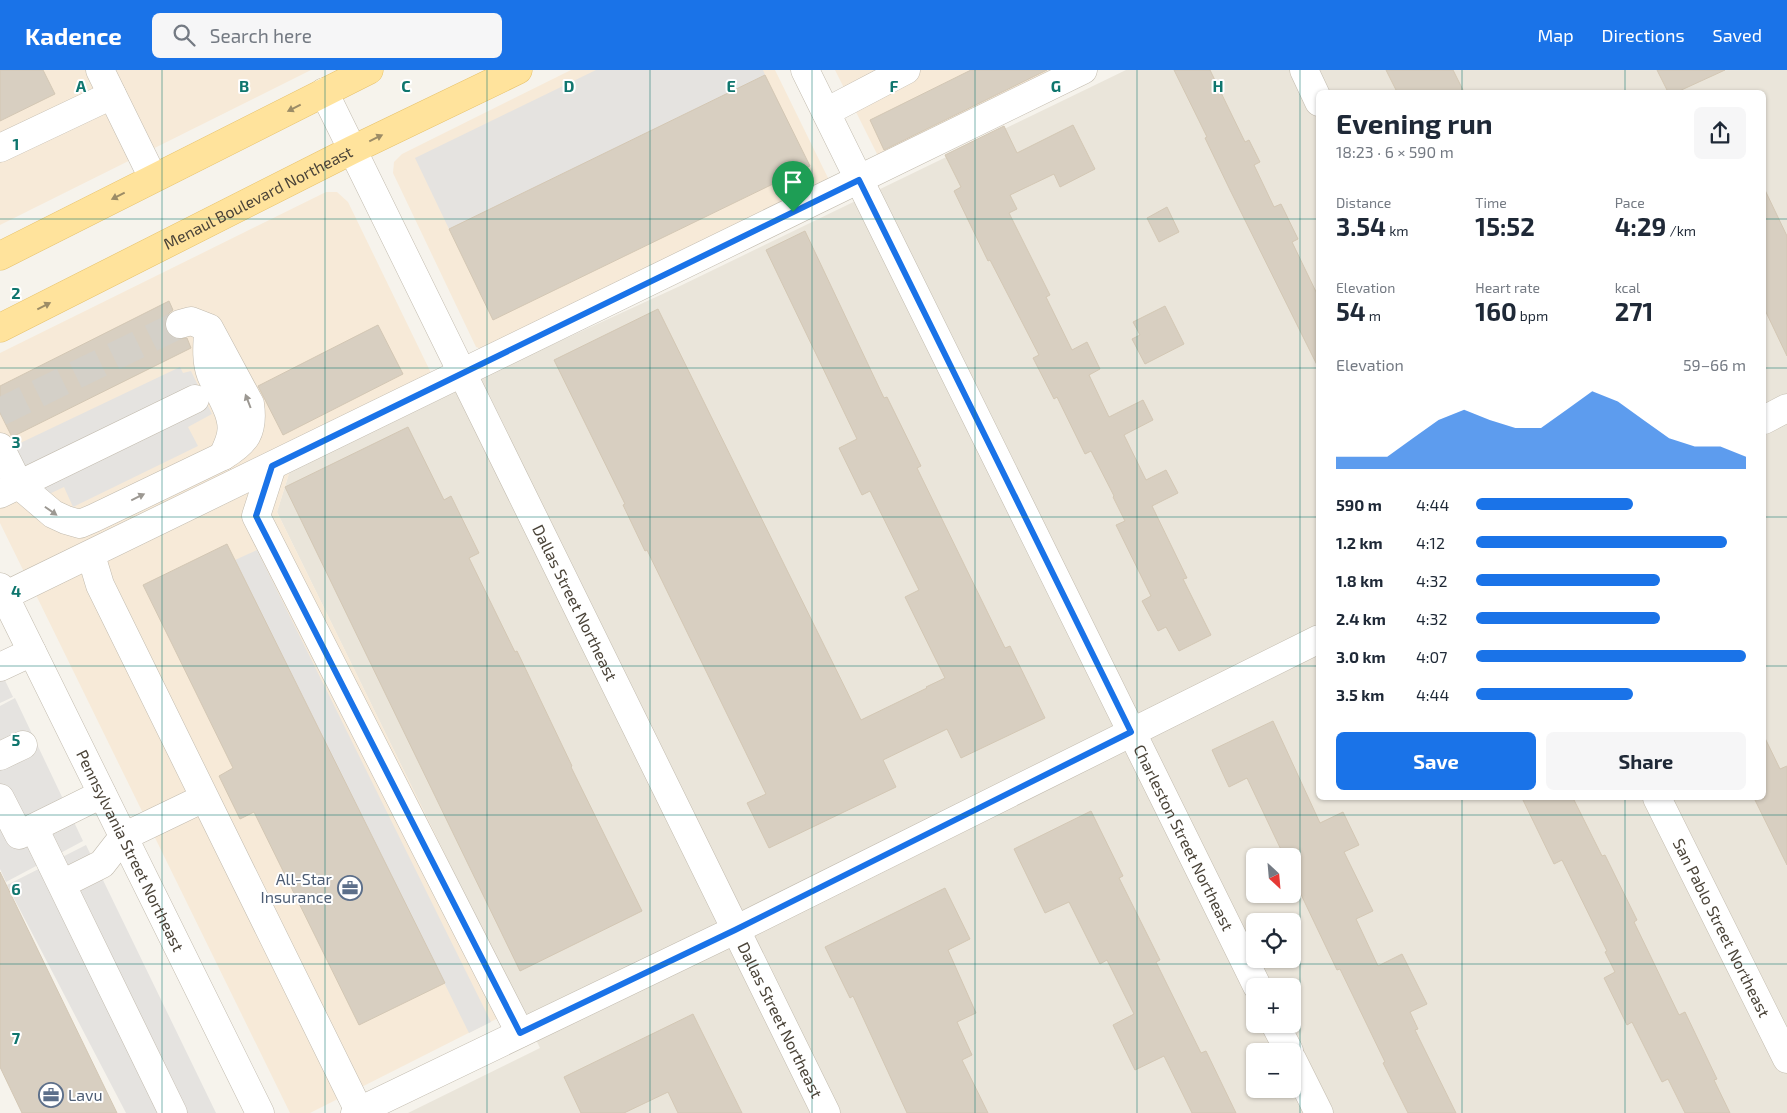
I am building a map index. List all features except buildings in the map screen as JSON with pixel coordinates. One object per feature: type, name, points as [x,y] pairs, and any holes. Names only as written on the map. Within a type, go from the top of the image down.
[{"type":"main road","points":[[0,256],[367,70]]},
{"type":"main road","name":"Menaul Boulevard Northeast","points":[[0,328],[352,150],[518,70]]},
{"type":"street","points":[[100,70],[153,178]]},
{"type":"street","name":"Charleston Street Northeast","points":[[805,70],[1252,978]]},
{"type":"street","points":[[826,112],[906,70]]},
{"type":"street","points":[[2,594],[91,555],[1083,70]]},
{"type":"street","points":[[1304,70],[1316,96]]},
{"type":"street","name":"Dallas Street Northeast","points":[[324,92],[826,1113]]},
{"type":"street","points":[[0,148],[112,95]]},
{"type":"street","points":[[0,447],[9,490],[53,514],[80,524],[223,456],[232,432],[229,416],[208,363],[209,328],[191,321],[180,324]]},
{"type":"street","points":[[9,490],[195,399]]},
{"type":"street","points":[[1766,419],[1787,408]]},
{"type":"street","points":[[272,466],[256,516],[520,1033]]},
{"type":"street","points":[[91,555],[100,585],[357,1112],[735,930],[1316,640]]},
{"type":"street","name":"Pennsylvania Street Northeast","points":[[2,594],[260,1113]]},
{"type":"street","points":[[0,667],[32,652]]},
{"type":"street","points":[[0,798],[19,835],[102,794]]},
{"type":"street","points":[[62,884],[102,864],[123,837],[204,798]]},
{"type":"street","name":"San Pablo Street Northeast","points":[[1658,800],[1787,1059]]},
{"type":"street","points":[[34,828],[173,1113]]},
{"type":"street","points":[[1301,1077],[1319,1113]]},
{"type":"shaded area","points":[[0,70],[311,70],[0,225]]},
{"type":"shaded area","points":[[571,70],[775,70],[829,180],[484,350],[476,347],[393,173],[394,162],[402,154]]},
{"type":"shaded area","points":[[596,70],[763,70],[765,75],[449,229],[415,158]]},
{"type":"shaded area","points":[[835,70],[1069,70],[881,162]]},
{"type":"shaded area","points":[[1126,70],[1787,70],[1787,1113],[408,1113],[540,1048],[277,512],[292,464],[680,286]]},
{"type":"shaded area","points":[[326,192],[337,192],[348,202],[432,375],[27,578],[0,523],[0,353]]},
{"type":"shaded area","points":[[180,367],[183,373],[191,371],[212,414],[188,427],[198,446],[73,507],[64,487],[47,495],[23,465],[14,446]]},
{"type":"shaded area","points":[[292,464],[277,512],[520,1007],[310,1113],[290,1113],[36,595]]},
{"type":"shaded area","points":[[257,550],[491,1022],[469,1033],[235,560]]},
{"type":"shaded area","points":[[0,670],[13,697],[0,703]]},
{"type":"shaded area","points":[[15,698],[83,841],[6,882],[0,869],[0,706]]},
{"type":"shaded area","points":[[86,845],[216,1113],[126,1113],[7,885]]},
{"type":"tunnel","points":[[0,412],[180,324]]},
{"type":"place","name":"All-Star Insurance","points":[[350,888]]},
{"type":"place","name":"Lavu","points":[[51,1095]]},
{"type":"route","points":[[859,180],[1131,732],[735,930],[520,1033],[256,516],[272,466],[793,212],[859,180]]}]
